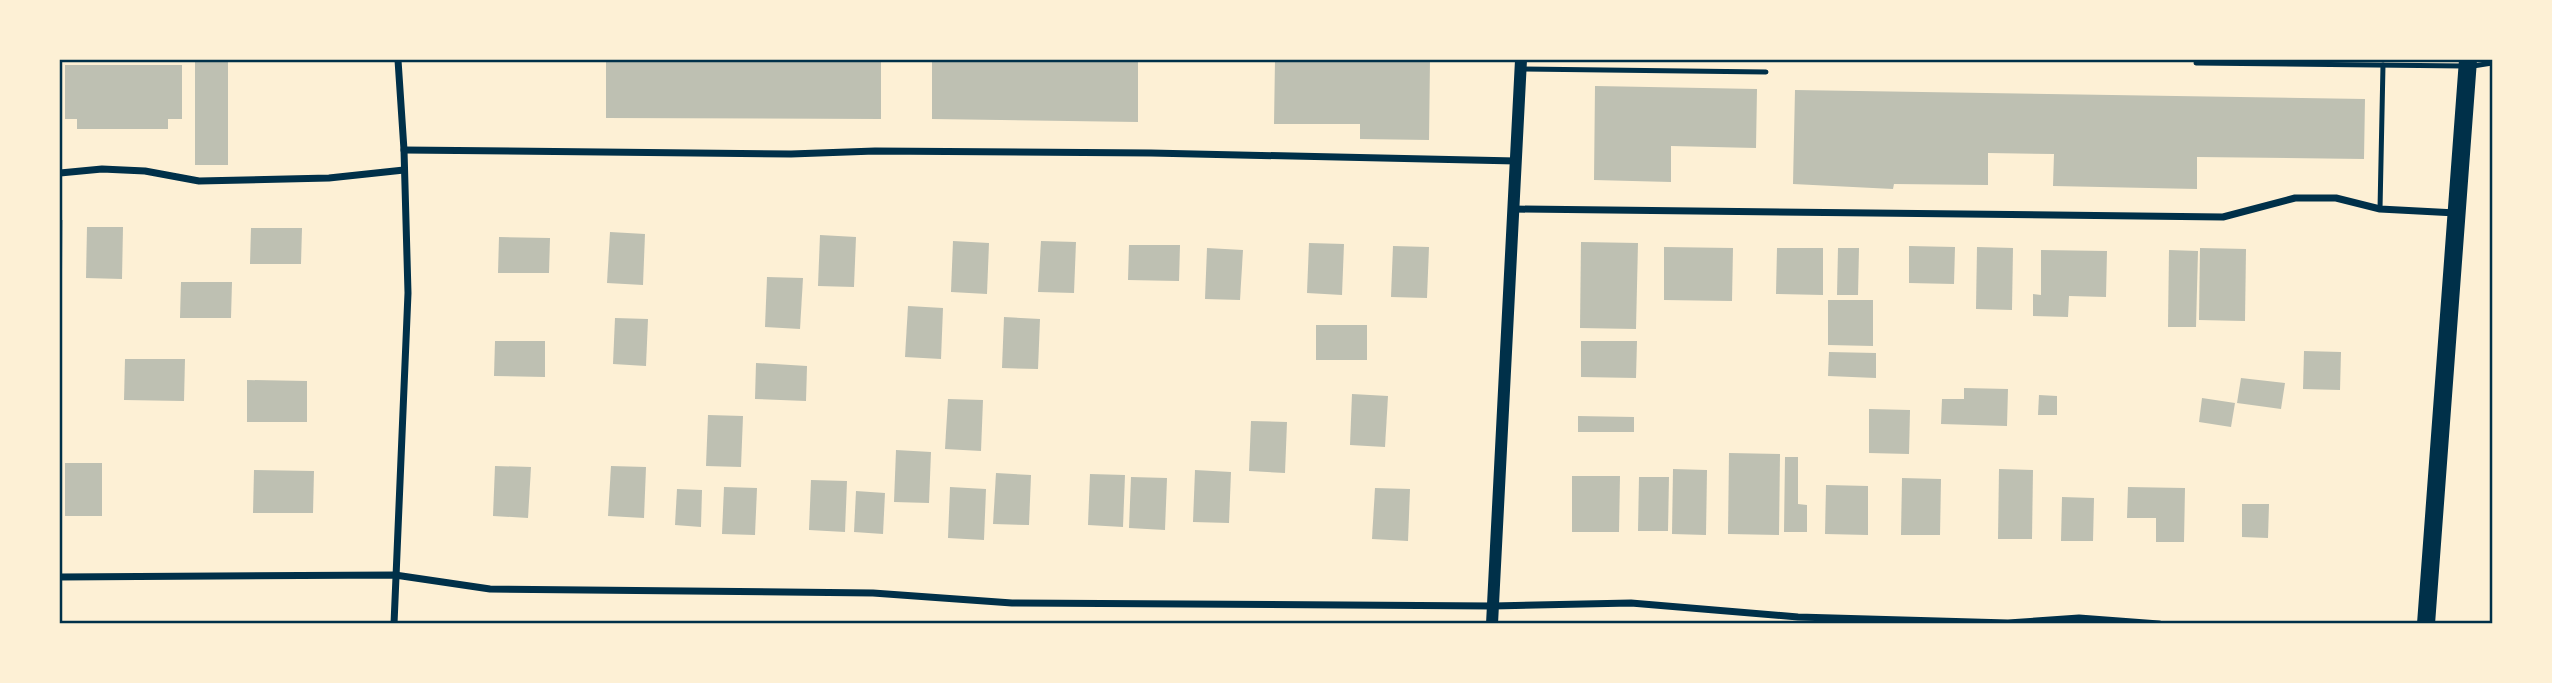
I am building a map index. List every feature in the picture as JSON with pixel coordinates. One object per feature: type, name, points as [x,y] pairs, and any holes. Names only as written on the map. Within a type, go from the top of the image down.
[{"type":"main road","points":[[2426,624],[2468,63]]},
{"type":"street","points":[[394,624],[408,293],[404,150],[398,60]]},
{"type":"street","points":[[1492,624],[1521,64]]},
{"type":"street","points":[[404,150],[792,154],[875,151],[1124,153],[1516,161]]},
{"type":"street","points":[[60,173],[102,169],[145,171],[199,181],[328,178],[404,170]]},
{"type":"street","points":[[1513,209],[2223,217],[2295,198],[2336,198],[2381,209],[2456,213]]},
{"type":"street","points":[[60,578],[395,575],[490,589],[873,593],[1012,603],[1493,607],[1631,603],[1798,617],[2008,623],[2079,618],[2159,624]]},
{"type":"lane","points":[[2196,63],[2493,63]]},
{"type":"lane","points":[[1521,64],[1766,72]]},
{"type":"lane","points":[[2381,209],[2383,65]]},
{"type":"building","points":[[195,60],[228,60],[228,165],[195,165]]},
{"type":"building","points":[[606,60],[881,60],[881,119],[606,118]]},
{"type":"building","points":[[932,60],[1138,60],[1138,122],[932,119]]},
{"type":"building","points":[[1275,60],[1430,60],[1429,140],[1360,139],[1360,124],[1274,124]]},
{"type":"building","points":[[65,65],[182,65],[182,119],[168,119],[168,129],[77,129],[77,119],[65,119]]},
{"type":"building","points":[[1595,86],[1757,89],[1756,148],[1671,146],[1671,182],[1594,180]]},
{"type":"building","points":[[1795,90],[2365,99],[2364,159],[2197,157],[2197,189],[2053,186],[2054,154],[1988,153],[1988,185],[1894,184],[1893,189],[1793,184]]},
{"type":"building","points":[[60,220],[63,220],[62,271],[60,271]]},
{"type":"building","points":[[87,227],[123,227],[122,279],[86,278]]},
{"type":"building","points":[[251,228],[302,228],[301,264],[250,264]]},
{"type":"building","points":[[610,232],[645,234],[643,285],[607,283]]},
{"type":"building","points":[[820,235],[856,237],[854,287],[818,286]]},
{"type":"building","points":[[499,237],[550,238],[549,273],[498,273]]},
{"type":"building","points":[[953,241],[989,243],[987,294],[951,292]]},
{"type":"building","points":[[1041,241],[1076,242],[1074,293],[1038,292]]},
{"type":"building","points":[[1581,242],[1638,243],[1636,329],[1580,328]]},
{"type":"building","points":[[1309,243],[1344,244],[1342,295],[1307,293]]},
{"type":"building","points":[[1129,245],[1180,245],[1179,281],[1128,280]]},
{"type":"building","points":[[1393,246],[1429,247],[1427,298],[1391,297]]},
{"type":"building","points":[[1909,246],[1955,247],[1954,284],[1909,283]]},
{"type":"building","points":[[1664,247],[1733,248],[1732,301],[1664,300]]},
{"type":"building","points":[[1977,247],[2013,248],[2012,310],[1976,309]]},
{"type":"building","points":[[1207,248],[1243,250],[1240,300],[1205,299]]},
{"type":"building","points":[[1777,248],[1823,248],[1823,295],[1776,294]]},
{"type":"building","points":[[1838,248],[1859,248],[1858,295],[1837,295]]},
{"type":"building","points":[[2200,248],[2246,249],[2245,321],[2199,320]]},
{"type":"building","points":[[2041,250],[2107,251],[2106,297],[2069,296],[2068,317],[2033,316],[2033,294],[2041,295]]},
{"type":"building","points":[[2169,250],[2198,251],[2196,327],[2168,327]]},
{"type":"building","points":[[767,277],[803,278],[800,329],[765,327]]},
{"type":"building","points":[[181,282],[232,282],[231,318],[180,318]]},
{"type":"building","points":[[1828,300],[1873,300],[1873,346],[1828,345]]},
{"type":"building","points":[[908,306],[943,308],[941,359],[905,357]]},
{"type":"building","points":[[1004,317],[1040,319],[1038,369],[1002,368]]},
{"type":"building","points":[[615,318],[648,319],[646,366],[613,364]]},
{"type":"building","points":[[1316,325],[1367,325],[1367,360],[1316,360]]},
{"type":"building","points":[[495,341],[545,341],[545,377],[494,376]]},
{"type":"building","points":[[1581,341],[1637,341],[1636,378],[1581,377]]},
{"type":"building","points":[[2304,351],[2341,352],[2340,390],[2303,389]]},
{"type":"building","points":[[1829,352],[1876,353],[1876,378],[1828,376]]},
{"type":"building","points":[[125,359],[185,359],[184,401],[124,400]]},
{"type":"building","points":[[756,363],[807,366],[806,401],[755,399]]},
{"type":"building","points":[[2241,378],[2285,383],[2281,409],[2237,403]]},
{"type":"building","points":[[247,380],[307,381],[307,422],[247,422]]},
{"type":"building","points":[[1964,388],[2008,389],[2007,426],[1941,424],[1942,399],[1964,399]]},
{"type":"building","points":[[1352,394],[1388,396],[1385,447],[1350,445]]},
{"type":"building","points":[[2039,395],[2057,396],[2057,415],[2038,415]]},
{"type":"building","points":[[2202,398],[2235,403],[2231,427],[2199,422]]},
{"type":"building","points":[[948,399],[983,400],[981,451],[945,449]]},
{"type":"building","points":[[1869,409],[1910,410],[1909,454],[1869,453]]},
{"type":"building","points":[[708,415],[743,416],[741,467],[706,466]]},
{"type":"building","points":[[1578,416],[1634,417],[1634,432],[1578,432]]},
{"type":"building","points":[[1251,421],[1287,422],[1285,473],[1249,471]]},
{"type":"building","points":[[896,450],[931,452],[929,503],[894,502]]},
{"type":"building","points":[[1729,453],[1780,454],[1779,535],[1728,534]]},
{"type":"building","points":[[1785,457],[1798,457],[1798,504],[1807,505],[1807,532],[1784,532]]},
{"type":"building","points":[[65,463],[102,463],[102,516],[65,516]]},
{"type":"building","points":[[495,466],[531,467],[528,518],[493,516]]},
{"type":"building","points":[[611,466],[646,467],[644,518],[608,516]]},
{"type":"building","points":[[1673,469],[1707,470],[1706,535],[1672,534]]},
{"type":"building","points":[[1999,469],[2033,470],[2032,539],[1998,539]]},
{"type":"building","points":[[254,470],[314,471],[313,513],[253,513]]},
{"type":"building","points":[[1195,470],[1231,472],[1229,523],[1193,522]]},
{"type":"building","points":[[996,473],[1031,475],[1029,525],[993,524]]},
{"type":"building","points":[[1090,474],[1125,475],[1123,527],[1088,525]]},
{"type":"building","points":[[1572,476],[1620,476],[1619,532],[1572,532]]},
{"type":"building","points":[[1131,477],[1167,478],[1165,530],[1129,528]]},
{"type":"building","points":[[1639,477],[1669,477],[1668,531],[1638,531]]},
{"type":"building","points":[[1902,478],[1941,479],[1940,535],[1901,535]]},
{"type":"building","points":[[811,480],[847,481],[845,532],[809,530]]},
{"type":"building","points":[[1826,485],[1868,486],[1868,535],[1825,534]]},
{"type":"building","points":[[724,487],[757,488],[755,535],[722,534]]},
{"type":"building","points":[[950,487],[986,489],[984,540],[948,538]]},
{"type":"building","points":[[2128,487],[2185,488],[2184,542],[2156,542],[2156,518],[2127,518]]},
{"type":"building","points":[[1375,488],[1410,489],[1408,541],[1372,539]]},
{"type":"building","points":[[677,489],[702,490],[701,527],[675,525]]},
{"type":"building","points":[[856,491],[885,493],[883,534],[854,532]]},
{"type":"building","points":[[2062,497],[2094,498],[2093,541],[2061,541]]},
{"type":"building","points":[[2242,504],[2269,504],[2268,538],[2242,537]]}]
